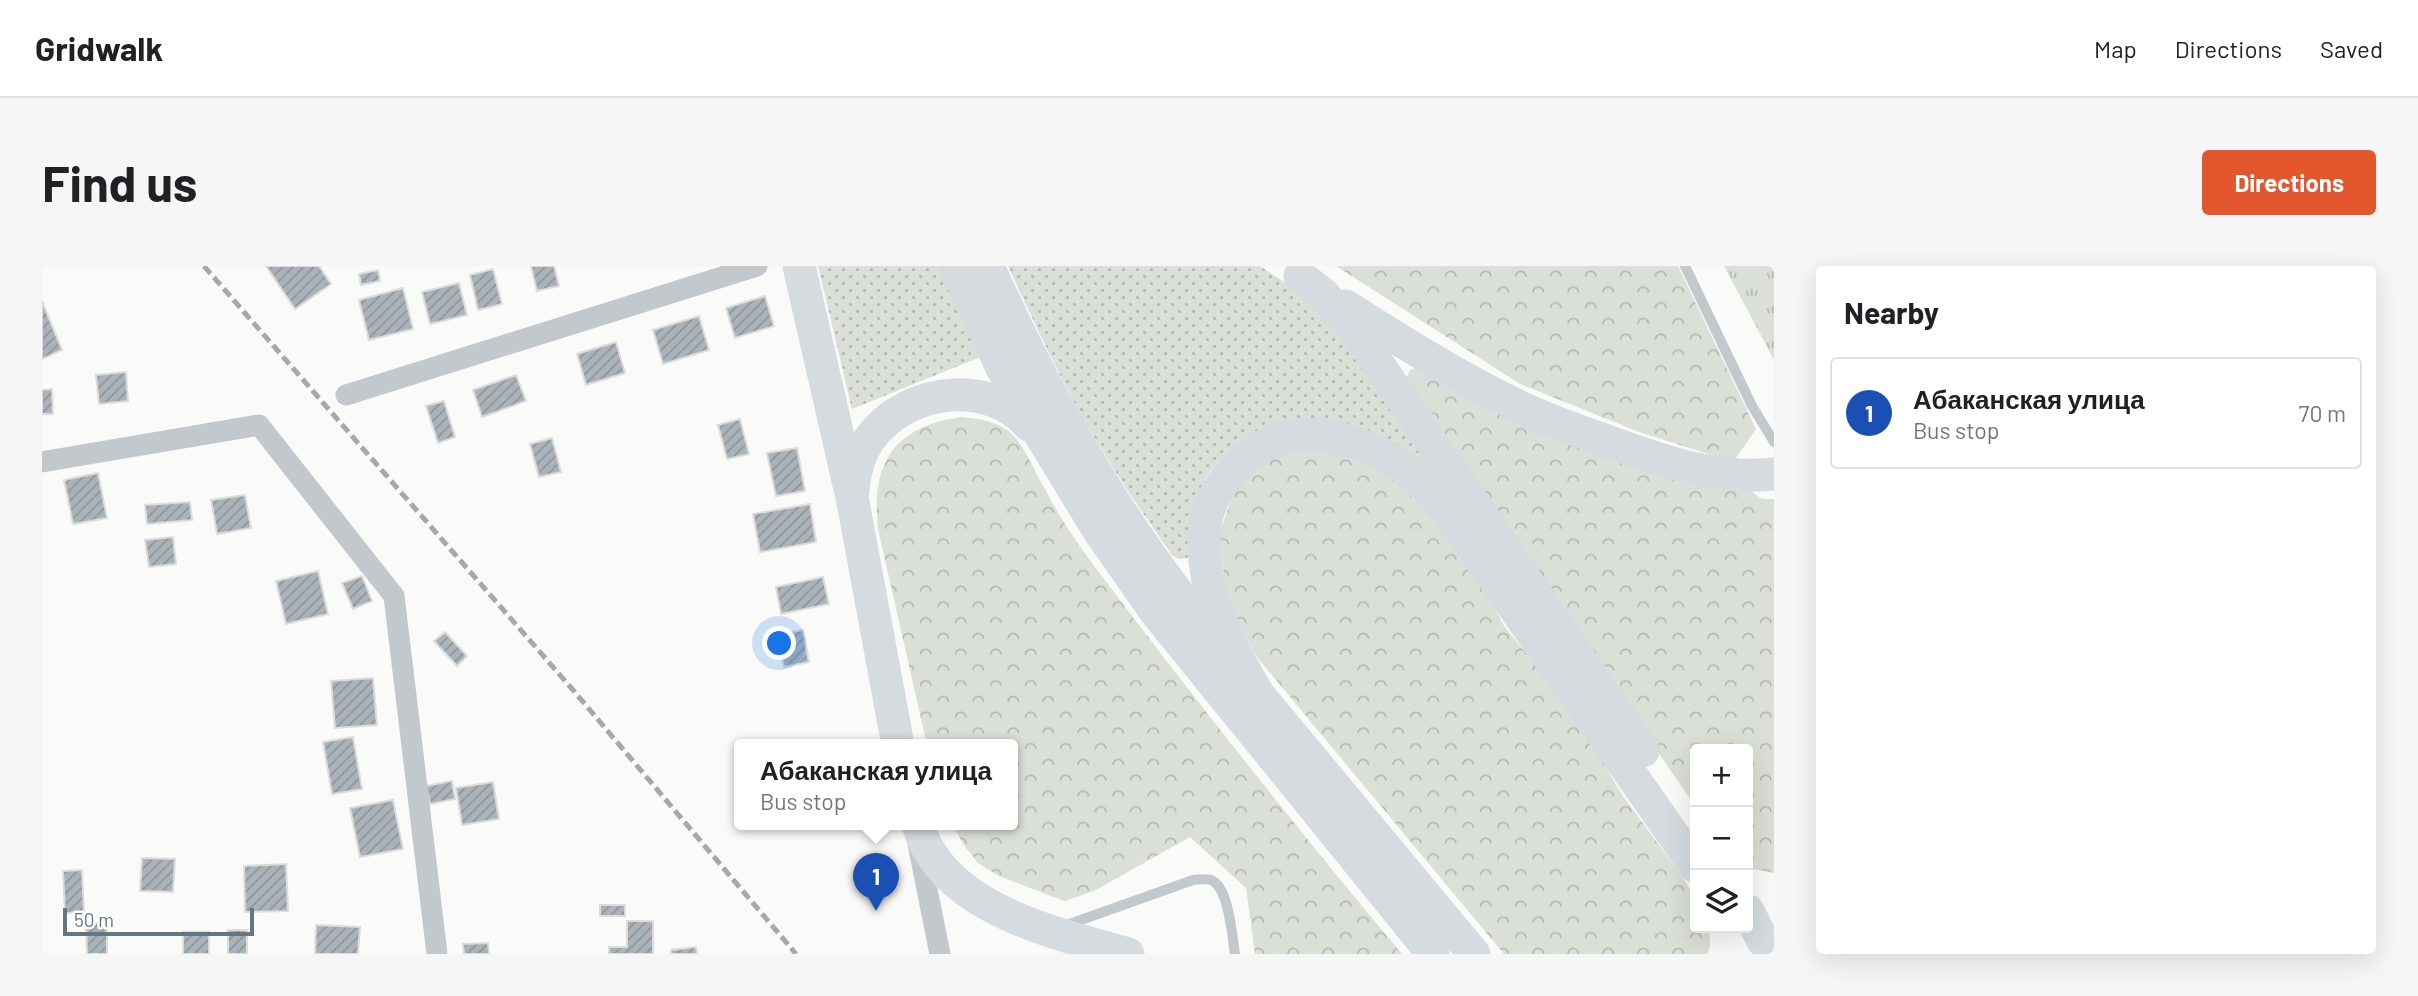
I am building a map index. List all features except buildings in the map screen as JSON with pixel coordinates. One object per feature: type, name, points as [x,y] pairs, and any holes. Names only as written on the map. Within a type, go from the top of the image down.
[{"type":"main road","points":[[799,266],[852,496],[897,739]]},
{"type":"main road","points":[[955,266],[1002,368],[1042,440],[1099,531],[1155,611],[1433,954]]},
{"type":"main road","points":[[988,266],[1028,355],[1124,518],[1257,692],[1474,954]]},
{"type":"main road","points":[[1293,271],[1418,352],[1524,409],[1677,464],[1724,474],[1774,474]]},
{"type":"main road","points":[[1293,271],[1324,295],[1361,339],[1690,821]]},
{"type":"main road","points":[[852,496],[855,471],[864,449],[888,421],[919,402],[956,394],[976,395],[994,400],[1010,408],[1042,440]]},
{"type":"main road","points":[[1257,692],[1236,658],[1214,608],[1205,567],[1204,546],[1209,508],[1217,492],[1238,465],[1267,443],[1302,435],[1359,445],[1396,463],[1413,475],[1446,510],[1690,859]]},
{"type":"main road","points":[[919,830],[932,855],[948,875],[990,905],[1069,942],[1128,954]]},
{"type":"street","points":[[346,395],[757,266]]},
{"type":"street","points":[[42,462],[259,425],[394,596],[437,954]]},
{"type":"street","points":[[917,830],[940,954]]},
{"type":"lane","points":[[1685,266],[1752,405],[1774,442]]},
{"type":"lane","points":[[1069,942],[1193,880],[1210,880],[1221,888],[1231,922],[1235,954]]},
{"type":"green space","points":[[818,266],[944,266],[983,356],[852,409]]},
{"type":"green space","points":[[1008,266],[1260,266],[1328,317],[1453,486],[1246,437],[1216,463],[1208,475],[1198,500],[1191,554],[1187,558],[1179,559],[1172,555],[1149,522],[1084,420]]},
{"type":"green space","points":[[1336,266],[1678,266],[1756,429],[1733,462],[1639,432],[1520,384]]},
{"type":"green space","points":[[1724,266],[1774,266],[1774,360]]},
{"type":"green space","points":[[1420,364],[1735,480],[1762,499],[1774,499],[1774,873],[1753,869],[1753,744],[1690,744],[1690,799],[1404,383],[1409,372]]},
{"type":"green space","points":[[961,417],[982,420],[996,424],[1014,436],[1063,521],[1095,567],[1246,762],[1402,954],[1255,954],[1246,888],[1190,837],[1094,891],[1064,901],[999,876],[978,863],[956,830],[1018,830],[1018,739],[926,739],[878,529],[878,485],[891,452],[903,439],[918,429]]},
{"type":"green space","points":[[1302,448],[1350,456],[1381,470],[1418,499],[1484,588],[1504,626],[1547,679],[1590,741],[1623,796],[1684,879],[1690,889],[1690,933],[1709,933],[1710,946],[1707,954],[1504,954],[1256,656],[1229,606],[1218,538],[1234,491],[1259,464],[1273,455]]},
{"type":"railway","points":[[204,266],[573,690],[796,954]]},
{"type":"place","name":"Абаканская улица","points":[[876,911]]}]
